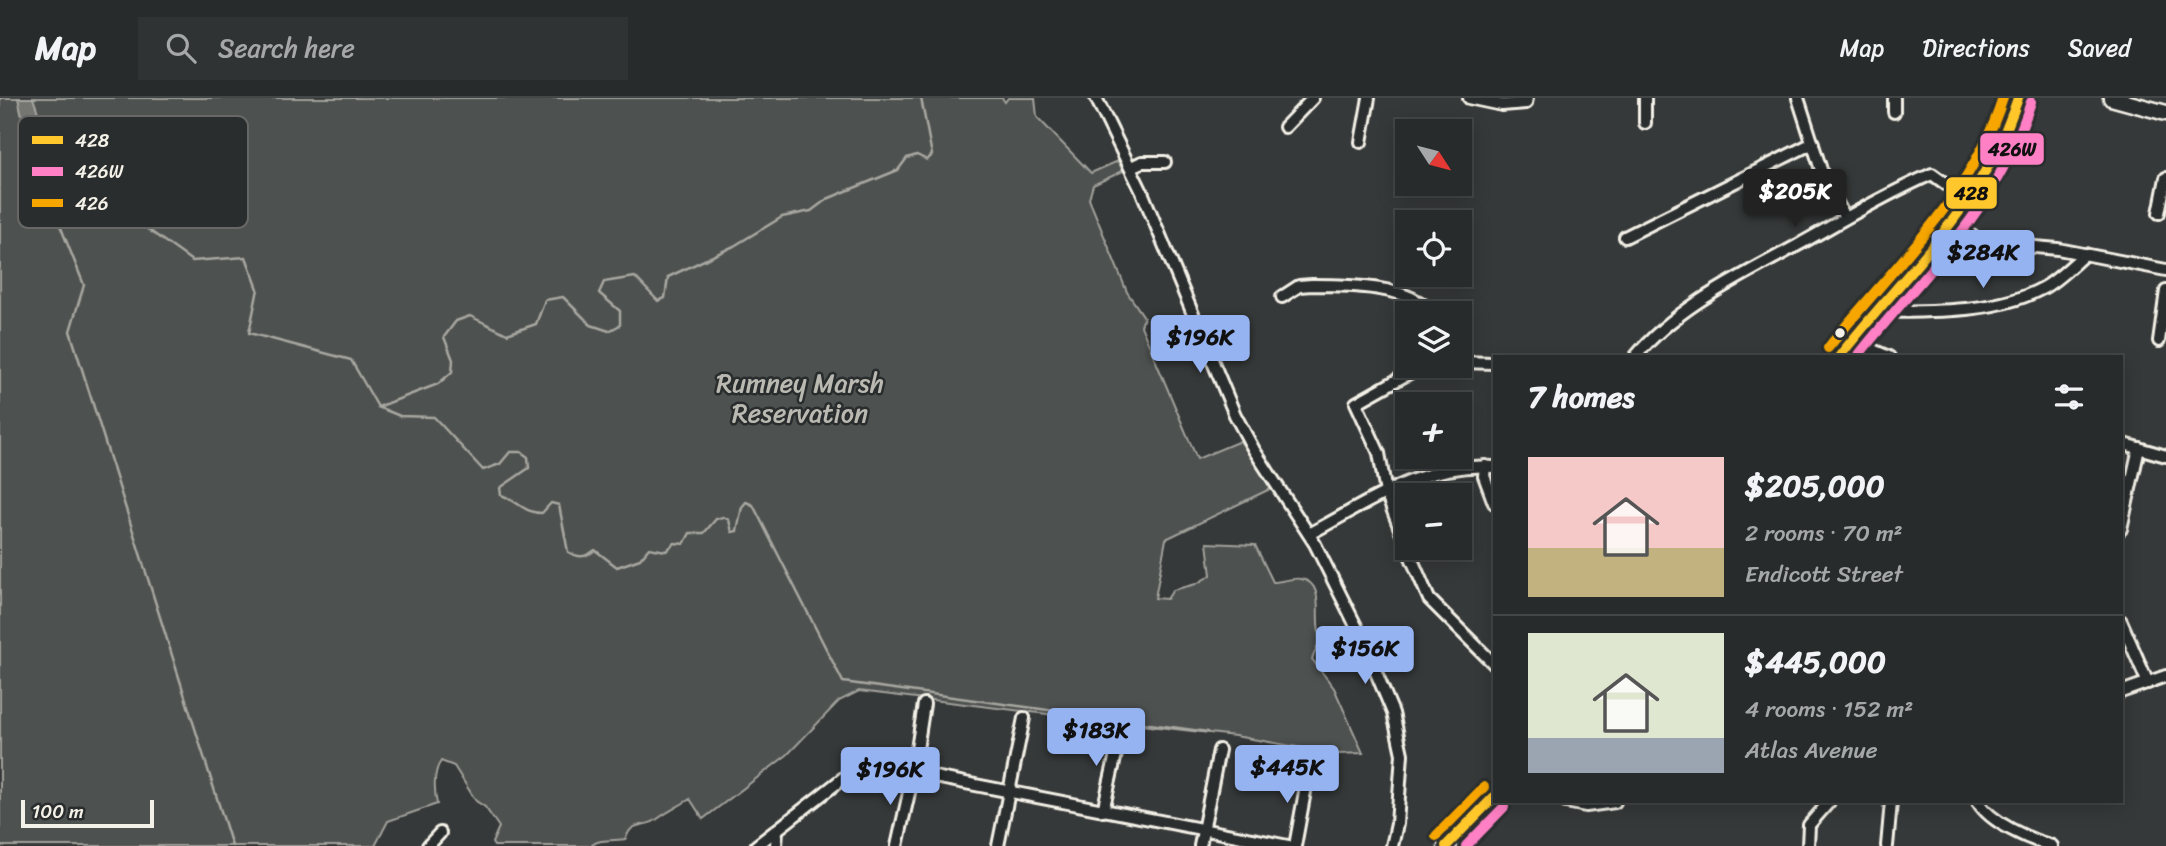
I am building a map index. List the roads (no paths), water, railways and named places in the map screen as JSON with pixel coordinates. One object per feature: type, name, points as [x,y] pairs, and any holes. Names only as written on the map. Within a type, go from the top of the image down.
[{"type":"main road","points":[[1841,355],[1969,201],[1999,157],[2018,98]]},
{"type":"main road","points":[[2111,98],[2166,113]]},
{"type":"main road","points":[[1446,846],[1493,798]]},
{"type":"street","points":[[1096,98],[1130,167],[1235,415],[1254,450],[1309,534],[1360,634],[1394,713],[1402,754],[1397,824],[1392,846]]},
{"type":"street","points":[[1285,127],[1313,98]]},
{"type":"street","points":[[1361,142],[1369,98]]},
{"type":"street","points":[[1469,98],[1501,104],[1526,103],[1527,98]]},
{"type":"street","points":[[1645,98],[1645,123]]},
{"type":"street","points":[[1798,98],[1823,176],[1845,218]]},
{"type":"street","points":[[1894,112],[1895,98]]},
{"type":"street","points":[[1625,237],[1813,142]]},
{"type":"street","points":[[1130,167],[1142,162],[1165,162]]},
{"type":"street","points":[[1637,355],[1653,336],[1720,289],[1895,190],[1932,174],[1969,201]]},
{"type":"street","points":[[2159,212],[2166,178]]},
{"type":"street","points":[[1953,221],[1981,242],[2085,254],[2166,270]]},
{"type":"street","points":[[1877,312],[2012,302],[2045,287],[2085,254]]},
{"type":"street","points":[[1282,297],[1299,286],[1312,285],[1395,292],[1420,301]]},
{"type":"street","points":[[2159,341],[2166,291]]},
{"type":"street","points":[[1852,341],[1884,355]]},
{"type":"street","points":[[1472,362],[1493,363]]},
{"type":"street","points":[[1395,516],[1386,493],[1379,453],[1356,403],[1401,378]]},
{"type":"street","points":[[2123,444],[2166,456]]},
{"type":"street","points":[[2123,519],[2139,448]]},
{"type":"street","points":[[1309,534],[1415,477],[1443,469],[1490,466]]},
{"type":"street","points":[[1490,466],[1484,476],[1493,500]]},
{"type":"street","points":[[1412,560],[1429,599],[1493,663]]},
{"type":"street","points":[[2123,626],[2148,683]]},
{"type":"street","points":[[2123,691],[2166,676]]},
{"type":"street","points":[[897,846],[913,775],[924,704]]},
{"type":"street","points":[[998,846],[1024,718]]},
{"type":"street","points":[[1103,811],[1121,732]]},
{"type":"street","points":[[1200,846],[1219,750]]},
{"type":"street","points":[[756,846],[856,769],[873,765],[913,775],[1288,846]]},
{"type":"street","points":[[1295,846],[1309,770]]},
{"type":"street","points":[[1571,803],[1586,806],[1608,803]]},
{"type":"street","points":[[1808,846],[1809,825],[1828,803]]},
{"type":"street","points":[[1886,846],[1891,803]]},
{"type":"street","points":[[1979,803],[1985,811],[2037,844],[2052,846]]},
{"type":"street","points":[[776,830],[776,846]]},
{"type":"street","points":[[428,846],[440,833]]},
{"type":"waterway","points":[[146,228],[192,261],[246,257],[258,289],[249,333],[351,360],[378,407],[438,384],[452,372],[453,360],[444,337],[456,321],[470,316],[507,334],[536,324],[545,300],[563,297],[591,325],[609,331],[620,325],[620,311],[599,293],[604,282],[635,277],[658,301],[665,298],[668,277],[734,246],[782,217],[811,211],[827,199],[898,170],[907,158],[917,155],[927,160],[932,155],[921,98]]},
{"type":"waterway","points":[[61,228],[84,285],[70,331],[232,846]]},
{"type":"waterway","points":[[378,407],[400,416],[434,417],[483,470],[500,464],[510,452],[521,452],[528,457],[529,468],[500,488],[501,495],[535,512],[542,513],[551,503],[559,505],[568,552],[582,556],[595,550],[617,567],[640,559],[649,548],[666,551],[675,543],[684,544],[690,533],[704,533],[716,519],[723,517],[729,520],[732,532],[737,531],[742,507],[746,502],[753,505],[843,682],[1208,732]]},
{"type":"park label","name":"Rumney Marsh Reservation","points":[[800,398]]}]
